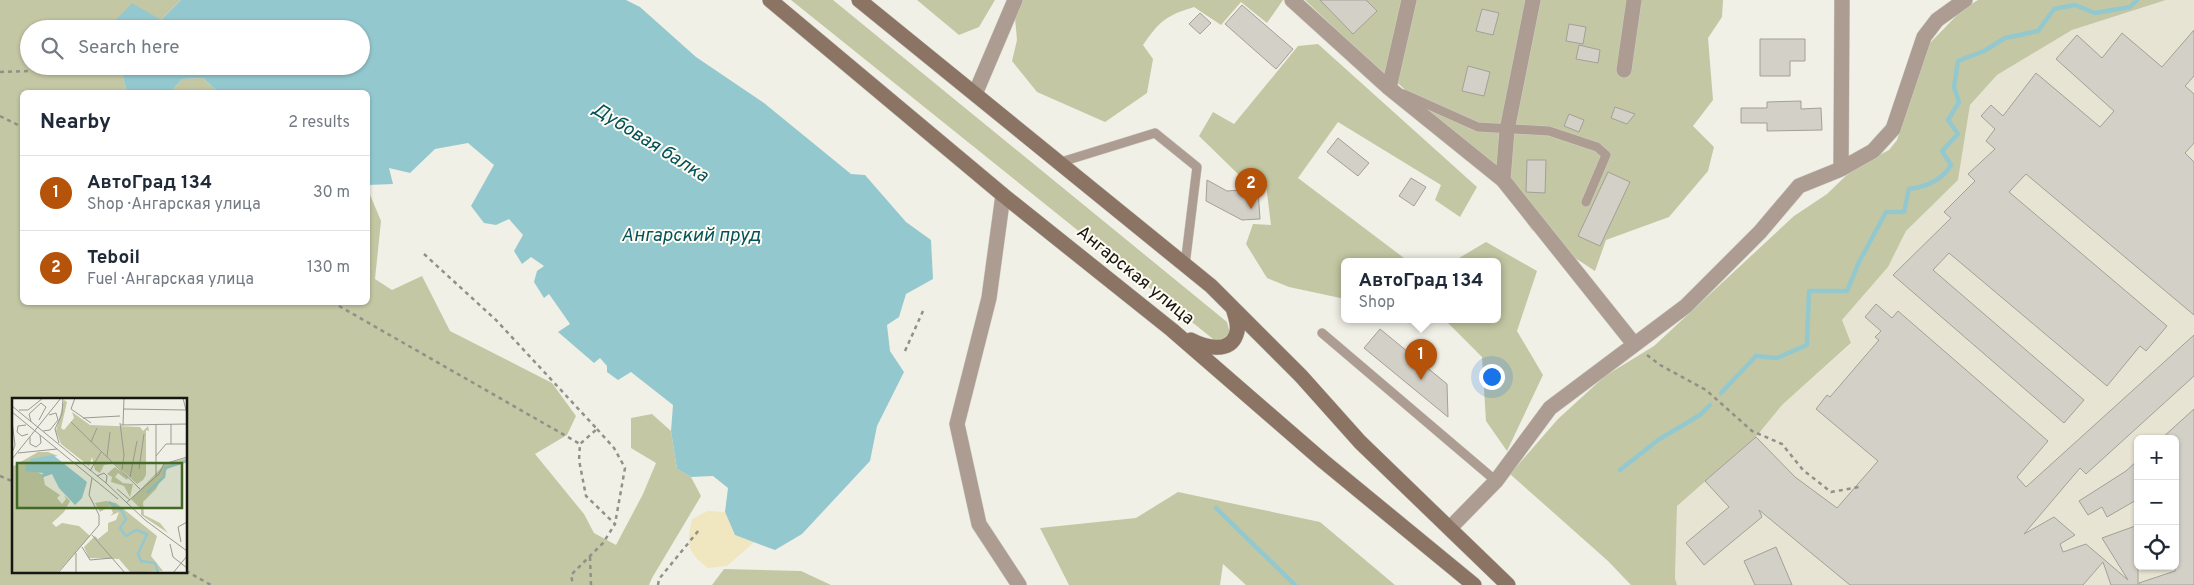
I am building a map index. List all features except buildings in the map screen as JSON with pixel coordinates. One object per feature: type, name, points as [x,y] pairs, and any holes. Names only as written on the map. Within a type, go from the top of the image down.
[{"type":"main road","name":"Ангарская улица","points":[[770,0],[1003,195],[1172,330],[1323,461],[1474,585]]},
{"type":"main road","points":[[859,0],[1185,265],[1233,307],[1301,376],[1360,442],[1508,585]]},
{"type":"main road","points":[[1172,330],[1206,347],[1214,348],[1227,344],[1237,334],[1238,324],[1233,307]]},
{"type":"street","points":[[975,94],[1015,0]]},
{"type":"street","points":[[1292,0],[1389,88],[1503,180],[1634,344]]},
{"type":"street","points":[[1389,88],[1409,0]]},
{"type":"street","points":[[1503,180],[1507,130],[1533,0]]},
{"type":"street","points":[[1624,70],[1634,0]]},
{"type":"street","points":[[1841,169],[1842,0]]},
{"type":"street","points":[[1450,528],[1496,480],[1550,408],[1686,306],[1760,232],[1798,186],[1841,169],[1873,151],[1893,129],[1924,37],[1937,20],[1965,0]]},
{"type":"street","points":[[1003,195],[989,298],[957,424],[979,524],[1019,585]]},
{"type":"lane","points":[[1389,88],[1478,127],[1549,131],[1597,147],[1606,155],[1586,202]]},
{"type":"lane","points":[[1058,163],[1155,133],[1197,168],[1185,265]]},
{"type":"lane","points":[[1322,333],[1496,480]]},
{"type":"path","points":[[0,72],[20,71]]},
{"type":"path","points":[[0,116],[20,126]]},
{"type":"path","points":[[424,254],[496,320],[614,448],[625,468],[614,524],[603,543],[570,575],[573,585]]},
{"type":"path","points":[[337,305],[580,444]]},
{"type":"path","points":[[905,351],[923,311]]},
{"type":"path","points":[[1634,344],[1660,365],[1706,390],[1752,431],[1782,444],[1803,470],[1831,492],[1859,488]]},
{"type":"path","points":[[597,429],[580,444],[579,460],[586,496],[614,524]]},
{"type":"path","points":[[0,476],[12,481]]},
{"type":"path","points":[[658,585],[659,579],[699,530]]},
{"type":"path","points":[[590,556],[591,585]]},
{"type":"path","points":[[188,572],[211,585]]},
{"type":"shaded area","points":[[2166,0],[2194,0],[2194,585],[1677,585],[1675,578],[1677,506],[1756,438],[1782,405],[1851,344],[1842,320],[1888,267],[1906,231],[1958,180],[1970,105],[1997,75],[2072,30]]},
{"type":"green space","points":[[0,0],[181,0],[161,20],[20,20],[20,75],[122,75],[126,90],[20,90],[20,305],[370,305],[370,195],[381,221],[375,279],[392,290],[422,276],[450,331],[552,383],[576,416],[567,435],[535,454],[584,514],[594,533],[616,545],[643,494],[656,463],[631,448],[631,418],[652,414],[671,431],[677,469],[691,477],[701,496],[649,585],[0,585]]},
{"type":"green space","points":[[791,0],[833,0],[1227,322],[1230,333],[1228,338],[1217,341],[1213,339]]},
{"type":"green space","points":[[917,0],[995,0],[979,27],[959,35]]},
{"type":"green space","points":[[1023,0],[1283,0],[1267,23],[1241,2],[1221,25],[1194,7],[1176,13],[1164,20],[1143,45],[1153,59],[1147,93],[1105,122],[1037,92],[1012,61],[1017,40],[1015,18]]},
{"type":"green space","points":[[1305,0],[1723,0],[1722,17],[1708,38],[1713,100],[1693,126],[1714,147],[1708,171],[1669,217],[1606,240],[1595,271],[1532,230],[1502,189],[1474,156],[1400,85],[1373,65]]},
{"type":"green space","points":[[1978,0],[2166,0],[2072,30],[1997,75],[1970,105],[1958,180],[1906,231],[1888,267],[1842,320],[1851,343],[1782,405],[1756,437],[1677,506],[1675,578],[1677,585],[1631,585],[1608,561],[1510,474],[1558,419],[1605,376],[1654,346],[1794,216],[1827,194],[1853,169],[1889,150],[1897,140],[1927,46],[1963,9]]},
{"type":"green space","points":[[1318,44],[1477,187],[1460,217],[1435,200],[1441,185],[1338,122],[1298,178],[1404,258],[1341,258],[1341,298],[1289,287],[1267,278],[1246,244],[1253,224],[1271,225],[1266,185],[1238,174],[1199,136],[1213,112],[1234,124],[1298,46]]},
{"type":"green space","points":[[203,78],[216,90],[173,90],[182,79]]},
{"type":"green space","points":[[1486,242],[1537,271],[1517,331],[1543,375],[1507,451],[1486,421],[1482,357],[1448,323],[1501,323],[1501,258],[1459,258]]},
{"type":"green space","points":[[1178,492],[1320,522],[1395,585],[1246,585],[1223,564],[1220,585],[1069,585],[1040,528],[1136,518]]},
{"type":"green space","points":[[724,569],[801,571],[831,585],[712,585]]},
{"type":"sand","points":[[708,511],[725,512],[735,535],[754,542],[727,566],[708,568],[696,557],[690,547],[689,535],[692,519]]},
{"type":"water","name":"Ангарский пруд","points":[[181,0],[626,0],[640,7],[696,57],[764,103],[851,174],[865,175],[906,222],[931,240],[933,279],[906,294],[899,317],[887,325],[890,351],[904,372],[877,426],[870,461],[802,534],[775,550],[735,535],[725,512],[728,488],[713,476],[691,477],[677,469],[671,431],[673,405],[631,372],[618,380],[607,372],[607,366],[600,358],[594,363],[558,332],[570,324],[549,294],[544,298],[534,282],[537,271],[544,266],[531,257],[522,264],[514,251],[523,235],[509,219],[496,225],[484,223],[471,206],[494,165],[468,143],[435,149],[410,173],[389,168],[393,184],[370,185],[370,90],[216,90],[203,78],[182,79],[173,90],[126,90],[122,75],[370,75],[370,20],[161,20]]},
{"type":"water","name":"Ангарский пруд","points":[[132,3],[161,20],[116,20]]},
{"type":"waterway","points":[[1721,393],[1756,356],[1777,358],[1807,345],[1809,291],[1847,291],[1859,262],[1886,212],[1904,212],[1909,189],[1933,182],[1943,175],[1951,165],[1942,151],[1958,134],[1948,120],[1959,102],[1954,87],[1958,61],[1984,51],[2005,38],[2038,31],[2054,9],[2075,5],[2095,13],[2130,7],[2137,0]]},
{"type":"waterway","points":[[1620,470],[1658,440],[1700,415],[1710,405]]},
{"type":"waterway","name":"Дубовая балка","points":[[1216,508],[1295,585]]},
{"type":"place","name":"Teboil","points":[[1251,209]]},
{"type":"place","name":"АвтоГрад 134","points":[[1421,380]]}]
